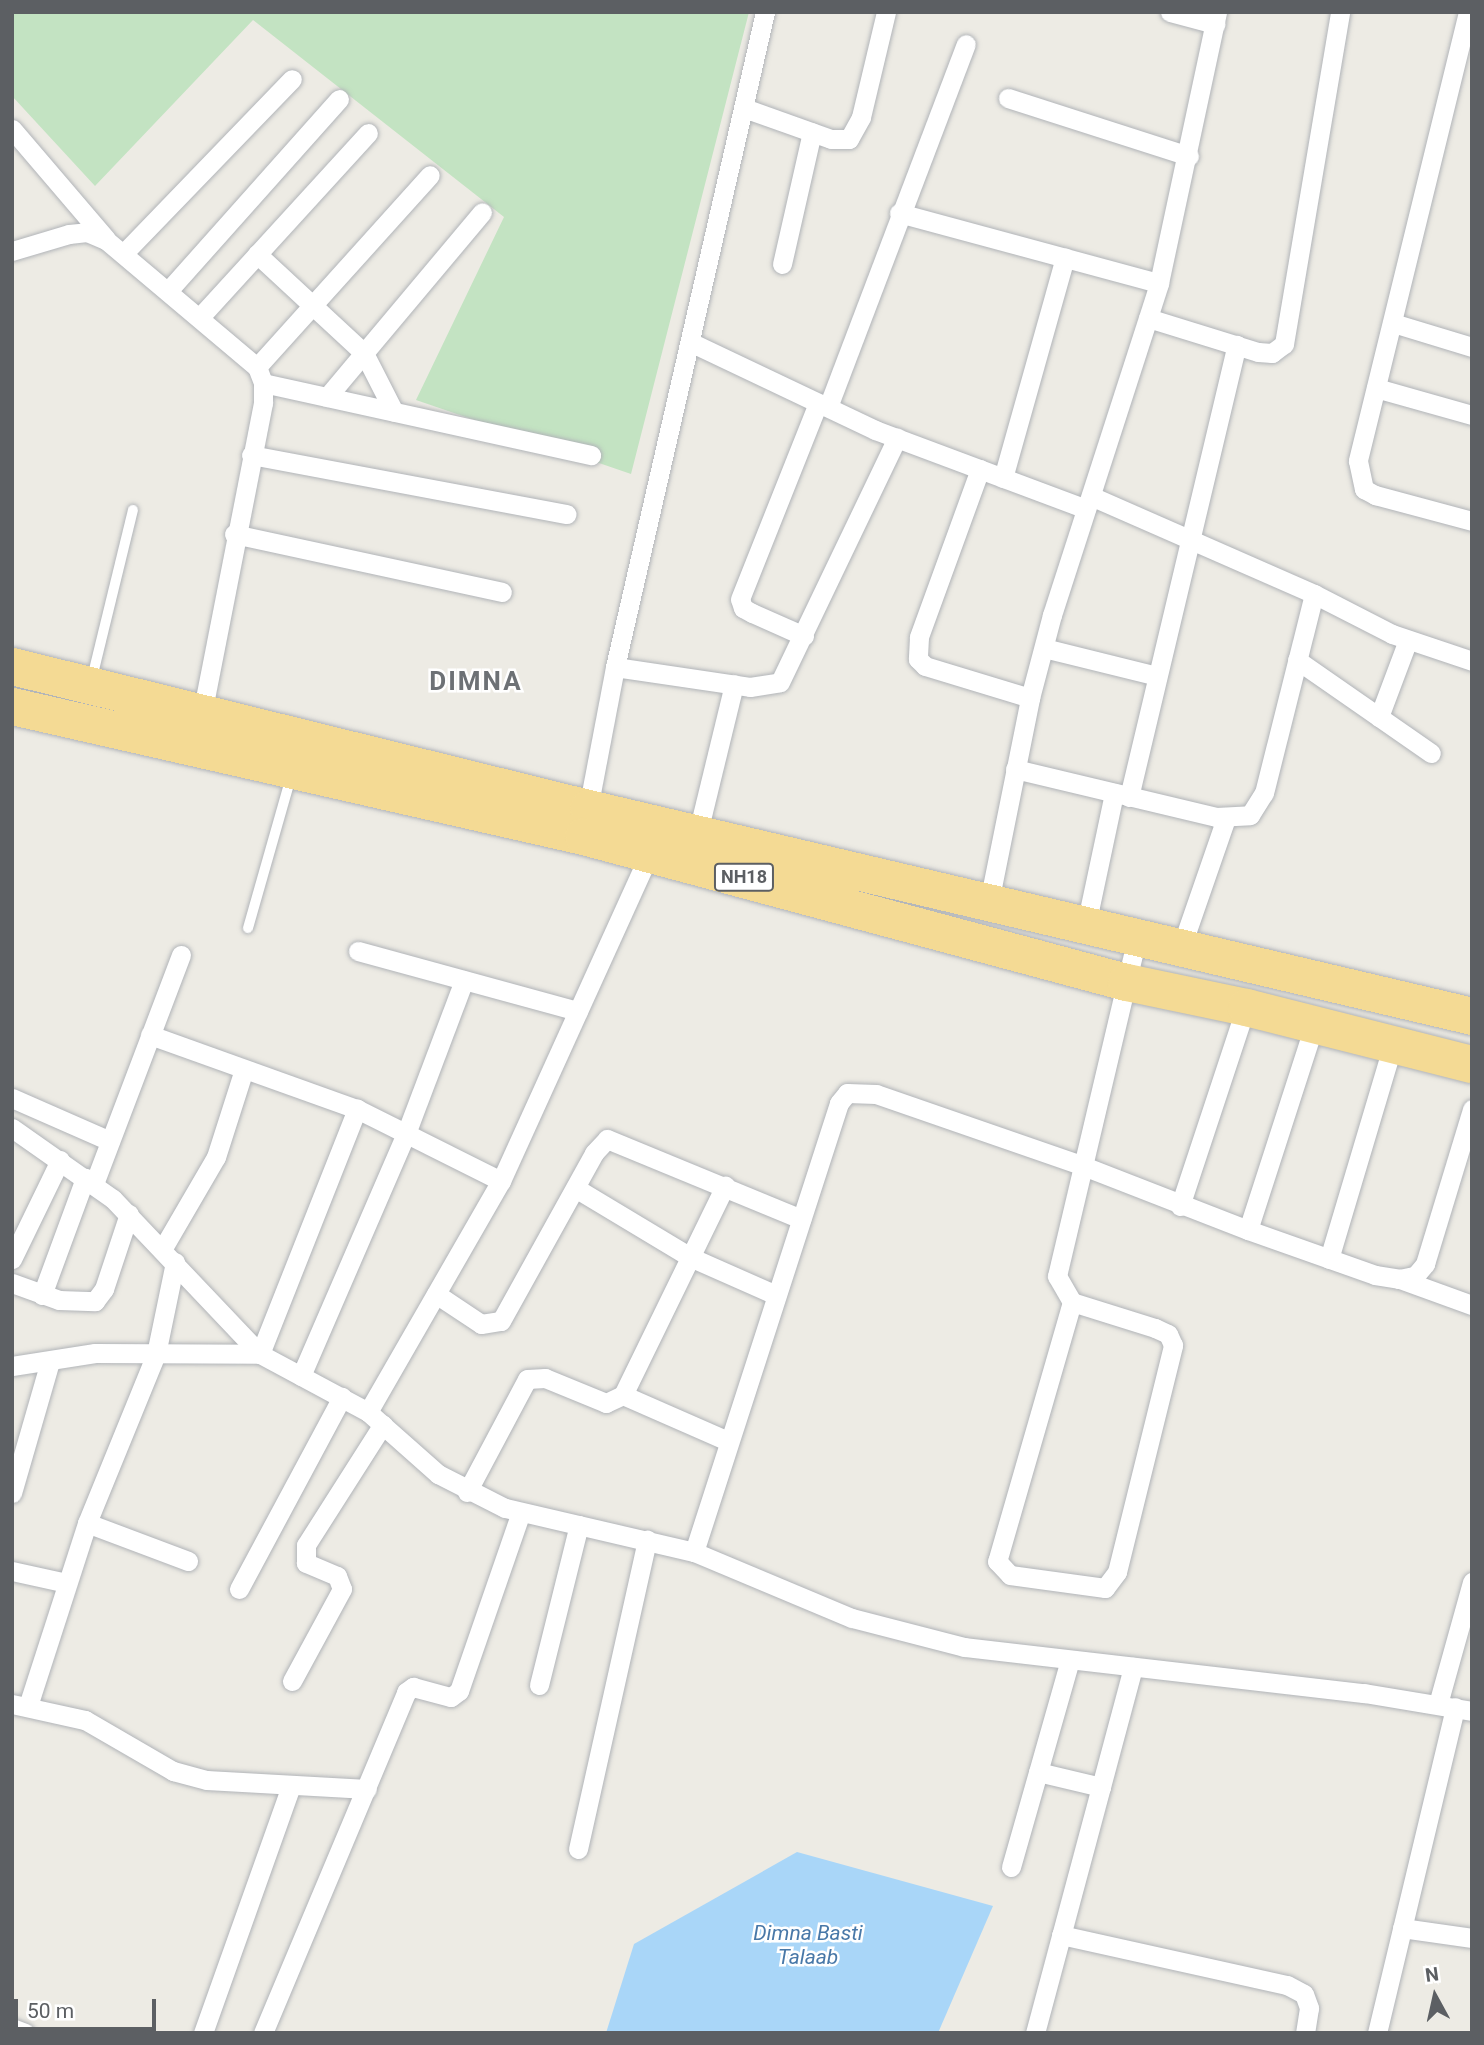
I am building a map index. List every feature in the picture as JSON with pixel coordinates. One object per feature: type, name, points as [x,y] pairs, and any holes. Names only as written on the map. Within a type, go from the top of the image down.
[{"type":"highway","name":"NH18","points":[[12,666],[202,713],[586,822],[650,853],[1126,982],[1246,1007],[1472,1064]]},
{"type":"highway","name":"NH18","points":[[12,706],[293,770],[586,822],[698,832],[1472,1016]]},
{"type":"street","points":[[586,822],[615,667],[692,343],[765,12]]},
{"type":"street","points":[[744,108],[812,132],[849,139],[856,130],[886,12]]},
{"type":"street","points":[[989,902],[1030,698],[1088,503],[1159,283],[1189,156],[1216,18],[1170,12]]},
{"type":"street","points":[[1148,318],[1272,353],[1284,344],[1289,329],[1340,12]]},
{"type":"street","points":[[1470,12],[1358,461],[1364,489],[1472,521]]},
{"type":"street","points":[[804,636],[743,608],[740,599],[823,405],[966,44]]},
{"type":"street","points":[[123,254],[292,79]]},
{"type":"street","points":[[1008,98],[1189,156]]},
{"type":"street","points":[[168,291],[339,99]]},
{"type":"street","points":[[12,129],[106,240],[200,317],[260,375],[327,397],[591,455]]},
{"type":"street","points":[[782,264],[812,132]]},
{"type":"street","points":[[200,317],[368,134]]},
{"type":"street","points":[[202,713],[251,455],[260,375],[315,303],[430,175]]},
{"type":"street","points":[[327,397],[482,212]]},
{"type":"street","points":[[899,214],[1159,283]]},
{"type":"street","points":[[12,251],[69,234],[87,232],[106,240]]},
{"type":"street","points":[[257,254],[315,303],[364,353],[394,412]]},
{"type":"street","points":[[1003,478],[1065,258]]},
{"type":"street","points":[[1393,323],[1472,347]]},
{"type":"street","points":[[692,343],[897,438],[1003,478],[1088,503],[1188,538],[1314,594],[1408,640],[1472,661]]},
{"type":"street","points":[[1086,925],[1157,676],[1188,538],[1237,345]]},
{"type":"street","points":[[1376,388],[1472,415]]},
{"type":"street","points":[[615,667],[734,684],[780,682],[897,438]]},
{"type":"street","points":[[251,455],[567,514]]},
{"type":"street","points":[[980,470],[919,637],[918,659],[925,666],[1030,698]]},
{"type":"street","points":[[234,534],[502,592]]},
{"type":"street","points":[[1015,769],[1226,818],[1250,815],[1260,805],[1314,594]]},
{"type":"street","points":[[1378,717],[1408,640]]},
{"type":"street","points":[[1044,648],[1157,676]]},
{"type":"street","points":[[1297,660],[1430,753]]},
{"type":"street","points":[[698,832],[734,684]]},
{"type":"street","points":[[1181,948],[1226,818]]},
{"type":"street","points":[[292,1681],[342,1590],[337,1576],[306,1563],[306,1545],[375,1418],[436,1294],[500,1181],[650,853]]},
{"type":"street","points":[[1072,1302],[997,1561],[1010,1575],[1105,1588],[1117,1572],[1173,1345],[1168,1334],[1155,1328],[1072,1302],[1056,1276],[1137,938]]},
{"type":"street","points":[[358,951],[578,1011]]},
{"type":"street","points":[[42,1295],[90,1181],[110,1141],[181,955]]},
{"type":"street","points":[[301,1376],[407,1130],[464,980]]},
{"type":"street","points":[[1180,1206],[1246,1007]]},
{"type":"street","points":[[1248,1230],[1314,1026]]},
{"type":"street","points":[[150,1035],[357,1109],[407,1130],[500,1181]]},
{"type":"street","points":[[1329,1259],[1392,1044]]},
{"type":"street","points":[[244,1069],[216,1157],[169,1255],[156,1354],[87,1523],[20,1705],[85,1720],[173,1771],[231,1784],[367,1789]]},
{"type":"street","points":[[694,1552],[839,1103],[847,1093],[876,1094],[1081,1165],[1180,1206],[1329,1259],[1399,1279],[1472,1305]]},
{"type":"street","points":[[12,1098],[110,1141]]},
{"type":"street","points":[[260,1354],[357,1109]]},
{"type":"street","points":[[1399,1279],[1415,1276],[1425,1264],[1472,1109]]},
{"type":"street","points":[[12,1128],[90,1181],[129,1214],[260,1354],[342,1397],[375,1418],[438,1474],[467,1492],[521,1512],[694,1552],[897,1632],[964,1647],[1455,1707]]},
{"type":"street","points":[[436,1294],[481,1324],[501,1321],[577,1189],[594,1153],[607,1139],[801,1219]]},
{"type":"street","points":[[12,1259],[60,1160]]},
{"type":"street","points":[[467,1492],[527,1379],[545,1378],[606,1403],[623,1395],[724,1186]]},
{"type":"street","points":[[577,1189],[690,1257],[776,1295]]},
{"type":"street","points":[[12,1283],[42,1295],[79,1303],[95,1301],[104,1289],[129,1214]]},
{"type":"street","points":[[12,1366],[95,1353],[260,1354]]},
{"type":"street","points":[[12,1493],[50,1360]]},
{"type":"street","points":[[623,1395],[728,1441]]},
{"type":"street","points":[[239,1589],[342,1397]]},
{"type":"street","points":[[263,2033],[406,1692],[413,1687],[451,1696],[459,1691],[521,1512]]},
{"type":"street","points":[[87,1523],[188,1561]]},
{"type":"street","points":[[539,1685],[579,1525]]},
{"type":"street","points":[[578,1849],[647,1540]]},
{"type":"street","points":[[12,1572],[67,1583]]},
{"type":"street","points":[[1377,2033],[1455,1707],[1472,1582]]},
{"type":"street","points":[[1011,1867],[1070,1660]]},
{"type":"street","points":[[1035,2033],[1133,1667]]},
{"type":"street","points":[[1038,1772],[1101,1787]]},
{"type":"street","points":[[203,2033],[291,1786]]},
{"type":"street","points":[[1402,1928],[1472,1938]]},
{"type":"street","points":[[1061,1935],[1287,1985],[1304,1994],[1309,2008],[1306,2031],[1326,2033]]},
{"type":"street","points":[[12,2028],[25,2033]]},
{"type":"lane","points":[[90,686],[133,510]]},
{"type":"lane","points":[[248,928],[293,770]]},
{"type":"green space","points":[[12,12],[749,12],[631,474],[416,400],[504,217],[253,20],[95,186],[12,96]]},
{"type":"water","name":"Dimna Basti Talaab","points":[[797,1852],[993,1906],[938,2033],[606,2033],[634,1944]]},
{"type":"district","name":"DIMNA","points":[[476,682]]}]
